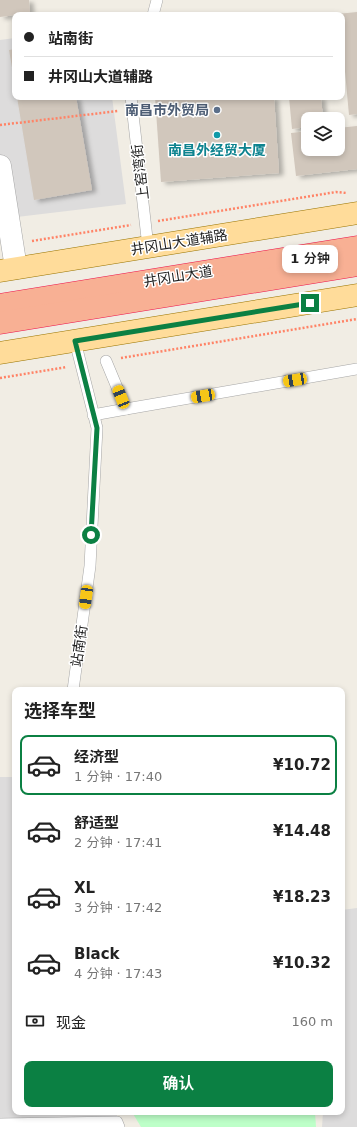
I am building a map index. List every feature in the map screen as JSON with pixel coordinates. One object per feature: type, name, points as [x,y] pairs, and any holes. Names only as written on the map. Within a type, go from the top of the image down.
[{"type":"highway","name":"井冈山大道","points":[[0,305],[357,247]]},
{"type":"highway","name":"井冈山大道","points":[[0,323],[357,265]]},
{"type":"main road","name":"井冈山大道辅路","points":[[8,270],[148,247],[354,203]]},
{"type":"main road","points":[[0,353],[357,295]]},
{"type":"street","points":[[0,166],[12,244],[8,270]]},
{"type":"lane","points":[[154,12],[158,0]]},
{"type":"lane","name":"上窑湾街","points":[[131,100],[148,247]]},
{"type":"lane","name":"站南街","points":[[73,687],[90,566],[97,428],[75,341]]},
{"type":"lane","points":[[106,361],[126,408]]},
{"type":"lane","points":[[93,414],[357,369]]},
{"type":"lane","points":[[0,1124],[117,1122],[119,1127]]},
{"type":"path","points":[[0,125],[132,109]]},
{"type":"path","points":[[12,244],[336,192],[354,203]]},
{"type":"path","points":[[106,361],[357,319]]},
{"type":"path","points":[[0,378],[81,365]]},
{"type":"shaded area","points":[[12,38],[12,100],[112,100],[126,204],[0,219],[0,40]]},
{"type":"shaded area","points":[[0,777],[12,777],[12,1115],[117,1115],[117,1127],[0,1127]]},
{"type":"shaded area","points":[[357,908],[357,1127],[322,1127],[323,1115],[345,1115],[345,910]]},
{"type":"green space","points":[[134,1115],[315,1115],[316,1127],[141,1127]]},
{"type":"building","points":[[0,0],[29,0],[30,12],[12,12],[12,15],[0,17]]},
{"type":"building","points":[[357,12],[357,114],[349,115],[345,72],[345,13]]},
{"type":"building","points":[[9,50],[12,50],[12,67]]},
{"type":"building","points":[[17,100],[77,100],[92,190],[34,200]]},
{"type":"building","name":"南昌外经贸大厦","points":[[155,100],[274,100],[279,173],[161,182]]},
{"type":"building","points":[[289,100],[321,100],[322,112],[301,112],[301,128],[292,129]]},
{"type":"building","points":[[357,126],[357,169],[296,176],[291,133],[301,132],[301,156],[345,156],[345,127]]},
{"type":"place","name":"南昌市外贸局","points":[[217,110]]},
{"type":"place","name":"南昌外经贸大厦","points":[[217,135]]},
{"type":"route","points":[[91,535],[97,428],[75,341],[310,303]]}]
